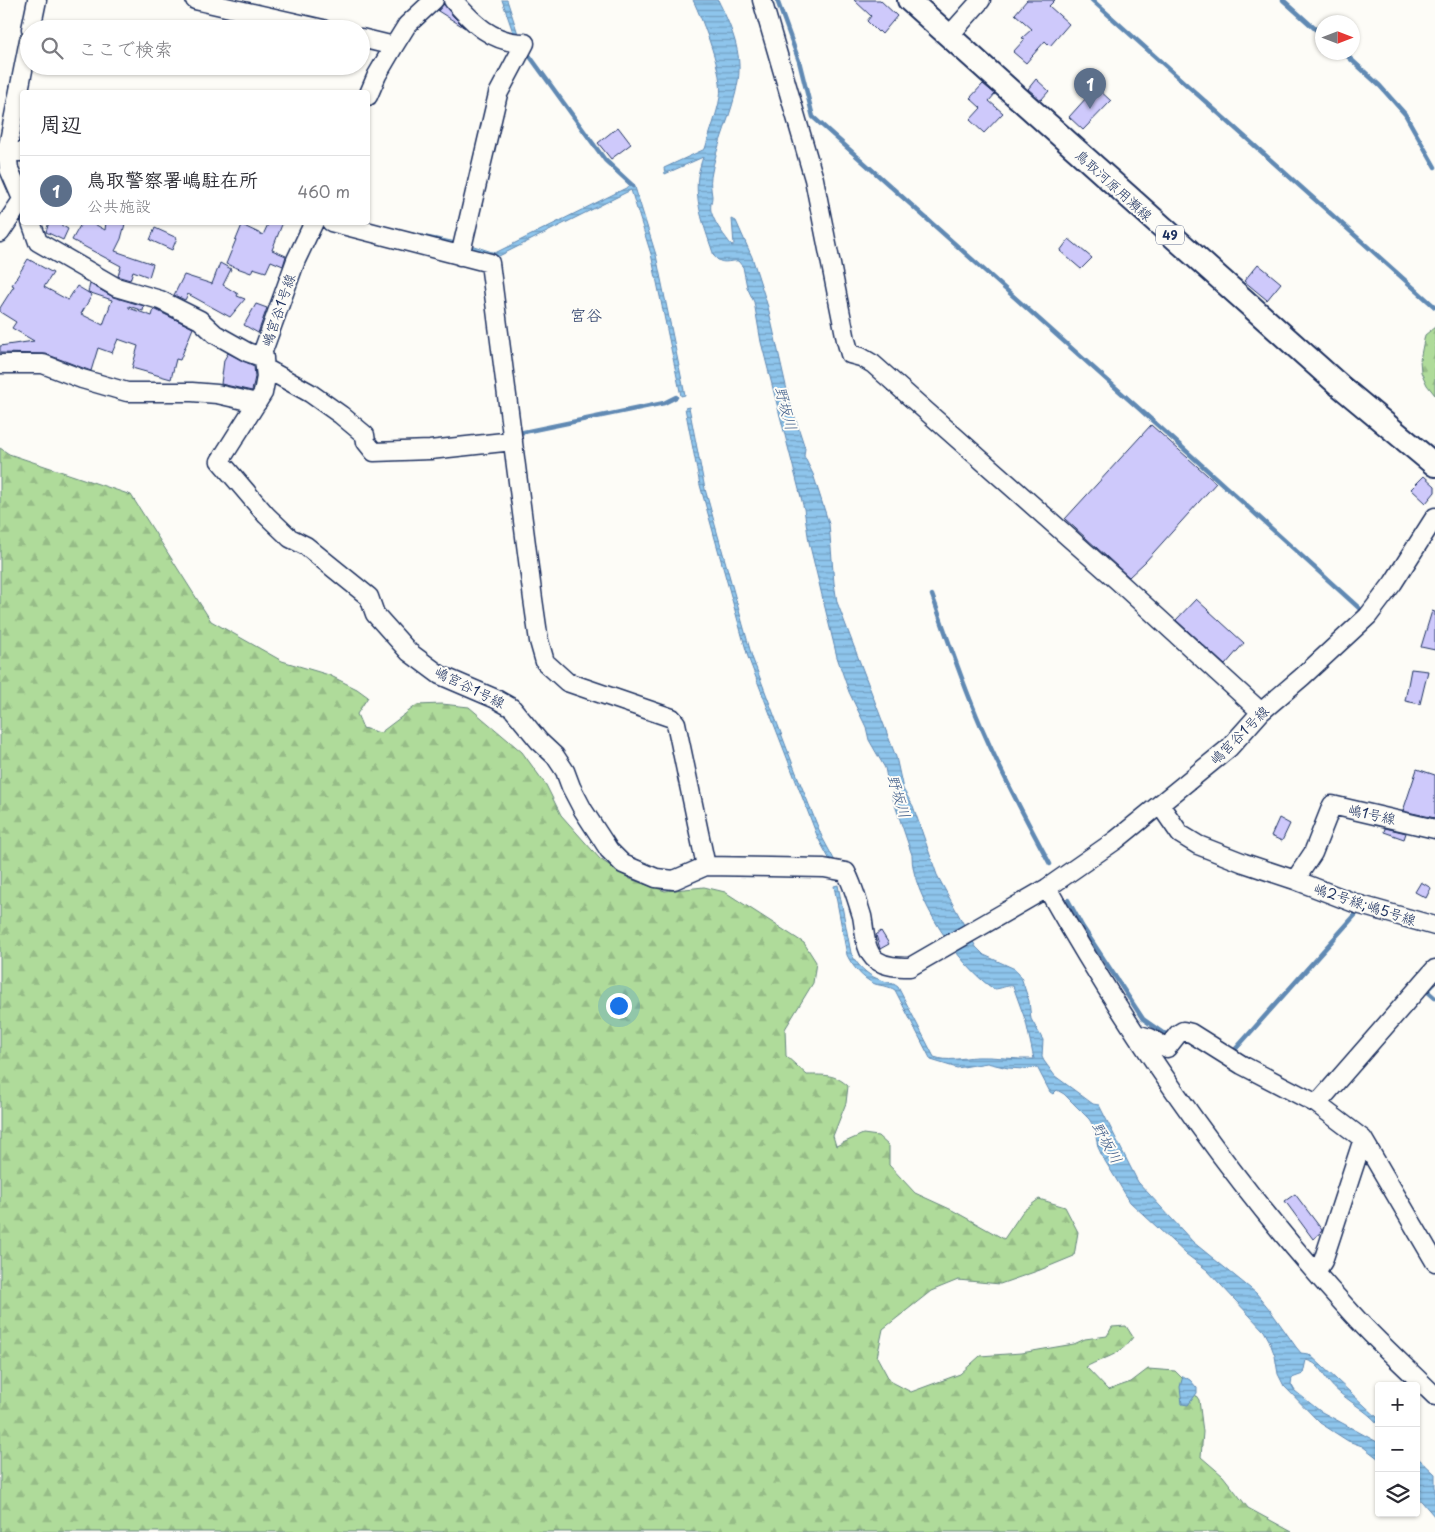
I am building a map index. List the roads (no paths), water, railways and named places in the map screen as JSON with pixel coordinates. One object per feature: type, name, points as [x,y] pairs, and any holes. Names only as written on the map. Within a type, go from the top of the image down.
[{"type":"main road","name":"鳥取河原用瀬線","points":[[909,0],[1333,380],[1435,465]]},
{"type":"street","points":[[33,20],[37,0]]},
{"type":"street","points":[[195,0],[283,20]]},
{"type":"street","points":[[370,91],[377,75],[408,25],[434,0]]},
{"type":"street","points":[[453,0],[477,26],[513,43],[525,43],[498,94],[460,256]]},
{"type":"street","points":[[762,0],[814,179],[850,354],[861,357],[873,364],[1118,581],[1261,712]]},
{"type":"street","points":[[949,36],[981,0]]},
{"type":"street","points":[[370,40],[394,46]]},
{"type":"street","points":[[20,90],[23,75]]},
{"type":"street","points":[[20,93],[10,151],[9,169],[20,194]]},
{"type":"street","points":[[0,233],[20,202]]},
{"type":"street","points":[[32,225],[38,242],[116,287],[160,300],[200,320],[215,334],[247,352],[310,393],[365,435],[366,442],[374,452],[430,450],[513,441]]},
{"type":"street","name":"嶋宮谷1号線","points":[[313,225],[296,260],[263,351],[266,377],[263,393],[220,462],[266,515],[290,538],[306,546],[369,597],[375,614],[396,639],[424,663],[440,674],[512,708],[539,741],[555,756],[565,771],[582,810],[609,850],[624,864],[656,878],[674,880],[706,866],[824,868],[846,872],[853,885],[866,944],[875,960],[890,966],[910,967],[1047,888],[1116,840],[1160,805],[1229,748],[1261,712],[1368,616],[1393,583],[1435,517]]},
{"type":"street","points":[[342,225],[490,263],[538,633],[545,662],[567,682],[672,718],[676,723],[706,866]]},
{"type":"street","points":[[0,364],[43,364],[82,379],[127,392],[217,394],[257,403]]},
{"type":"street","name":"嶋2号線;嶋5号線","points":[[1160,805],[1180,834],[1198,845],[1357,904],[1435,926]]},
{"type":"street","name":"嶋1号線","points":[[1295,880],[1312,853],[1332,805],[1435,829]]},
{"type":"street","points":[[1047,888],[1076,940],[1165,1078],[1258,1203],[1347,1309],[1435,1396]]},
{"type":"street","points":[[1317,1104],[1435,969]]},
{"type":"street","points":[[1136,1034],[1167,1048],[1178,1034],[1183,1031],[1191,1033],[1242,1065],[1317,1104],[1363,1139],[1435,1262]]},
{"type":"street","points":[[1316,1272],[1323,1261],[1363,1139]]},
{"type":"water","points":[[502,0],[507,0],[520,40],[516,41]]},
{"type":"water","name":"野坂川","points":[[693,0],[718,0],[731,29],[739,60],[736,93],[713,165],[711,211],[718,227],[732,246],[734,245],[732,219],[736,221],[752,257],[768,307],[789,399],[805,448],[804,456],[813,474],[829,524],[837,602],[896,757],[903,789],[913,806],[937,875],[976,947],[984,955],[1015,969],[1021,977],[1029,1001],[1031,1019],[1043,1040],[1042,1057],[1055,1076],[1093,1104],[1099,1105],[1138,1182],[1193,1242],[1256,1293],[1301,1353],[1309,1354],[1375,1415],[1375,1421],[1334,1387],[1319,1368],[1310,1361],[1306,1360],[1303,1374],[1292,1378],[1291,1384],[1295,1391],[1320,1411],[1375,1441],[1375,1456],[1362,1446],[1348,1441],[1320,1423],[1284,1386],[1278,1374],[1275,1356],[1264,1331],[1207,1270],[1186,1254],[1130,1202],[1102,1156],[1094,1127],[1089,1119],[1064,1094],[1057,1090],[1053,1094],[1050,1092],[1037,1067],[1024,1069],[1008,1068],[987,1063],[957,1068],[931,1060],[895,990],[866,979],[855,968],[847,955],[834,886],[838,885],[853,957],[862,969],[870,975],[898,987],[934,1057],[950,1059],[983,1057],[1034,1059],[1026,1022],[1013,986],[994,989],[967,965],[940,930],[920,890],[914,871],[912,855],[893,799],[892,783],[887,778],[885,768],[869,740],[866,727],[849,692],[837,657],[809,542],[804,509],[761,342],[754,302],[747,287],[743,267],[738,261],[723,262],[714,256],[704,227],[699,207],[697,186],[703,157],[665,174],[664,168],[705,149],[720,97],[716,62]]},
{"type":"water","points":[[634,184],[656,255],[685,395],[681,396],[651,254],[631,190],[495,258],[370,224],[471,245],[495,253]]},
{"type":"water","points":[[689,407],[705,489],[752,657],[822,837],[836,863],[831,862],[818,838],[748,657],[700,485],[685,408]]},
{"type":"water","points":[[1183,1376],[1190,1380],[1197,1388],[1197,1393],[1188,1405],[1182,1404],[1180,1387]]},
{"type":"water","points":[[1420,1460],[1435,1474],[1435,1517],[1420,1500]]},
{"type":"waterway","points":[[777,0],[799,61],[813,117],[1359,608]]},
{"type":"waterway","points":[[1092,0],[1435,307]]},
{"type":"waterway","points":[[1283,0],[1315,29]]},
{"type":"waterway","points":[[526,51],[605,160],[633,186]]},
{"type":"waterway","points":[[1352,60],[1380,86],[1405,114],[1435,167]]},
{"type":"waterway","points":[[519,433],[664,403],[676,397]]},
{"type":"waterway","points":[[932,595],[977,718],[1008,784],[1050,864]]},
{"type":"waterway","points":[[1068,900],[1082,926],[1143,1019],[1163,1033],[1171,1035]]},
{"type":"waterway","points":[[1232,1053],[1357,913]]},
{"type":"waterway","points":[[1433,985],[1427,991],[1435,998]]},
{"type":"place","name":"鳥取警察署嶋駐在所","points":[[1090,109]]},
{"type":"district","name":"宮谷","points":[[586,314]]}]
